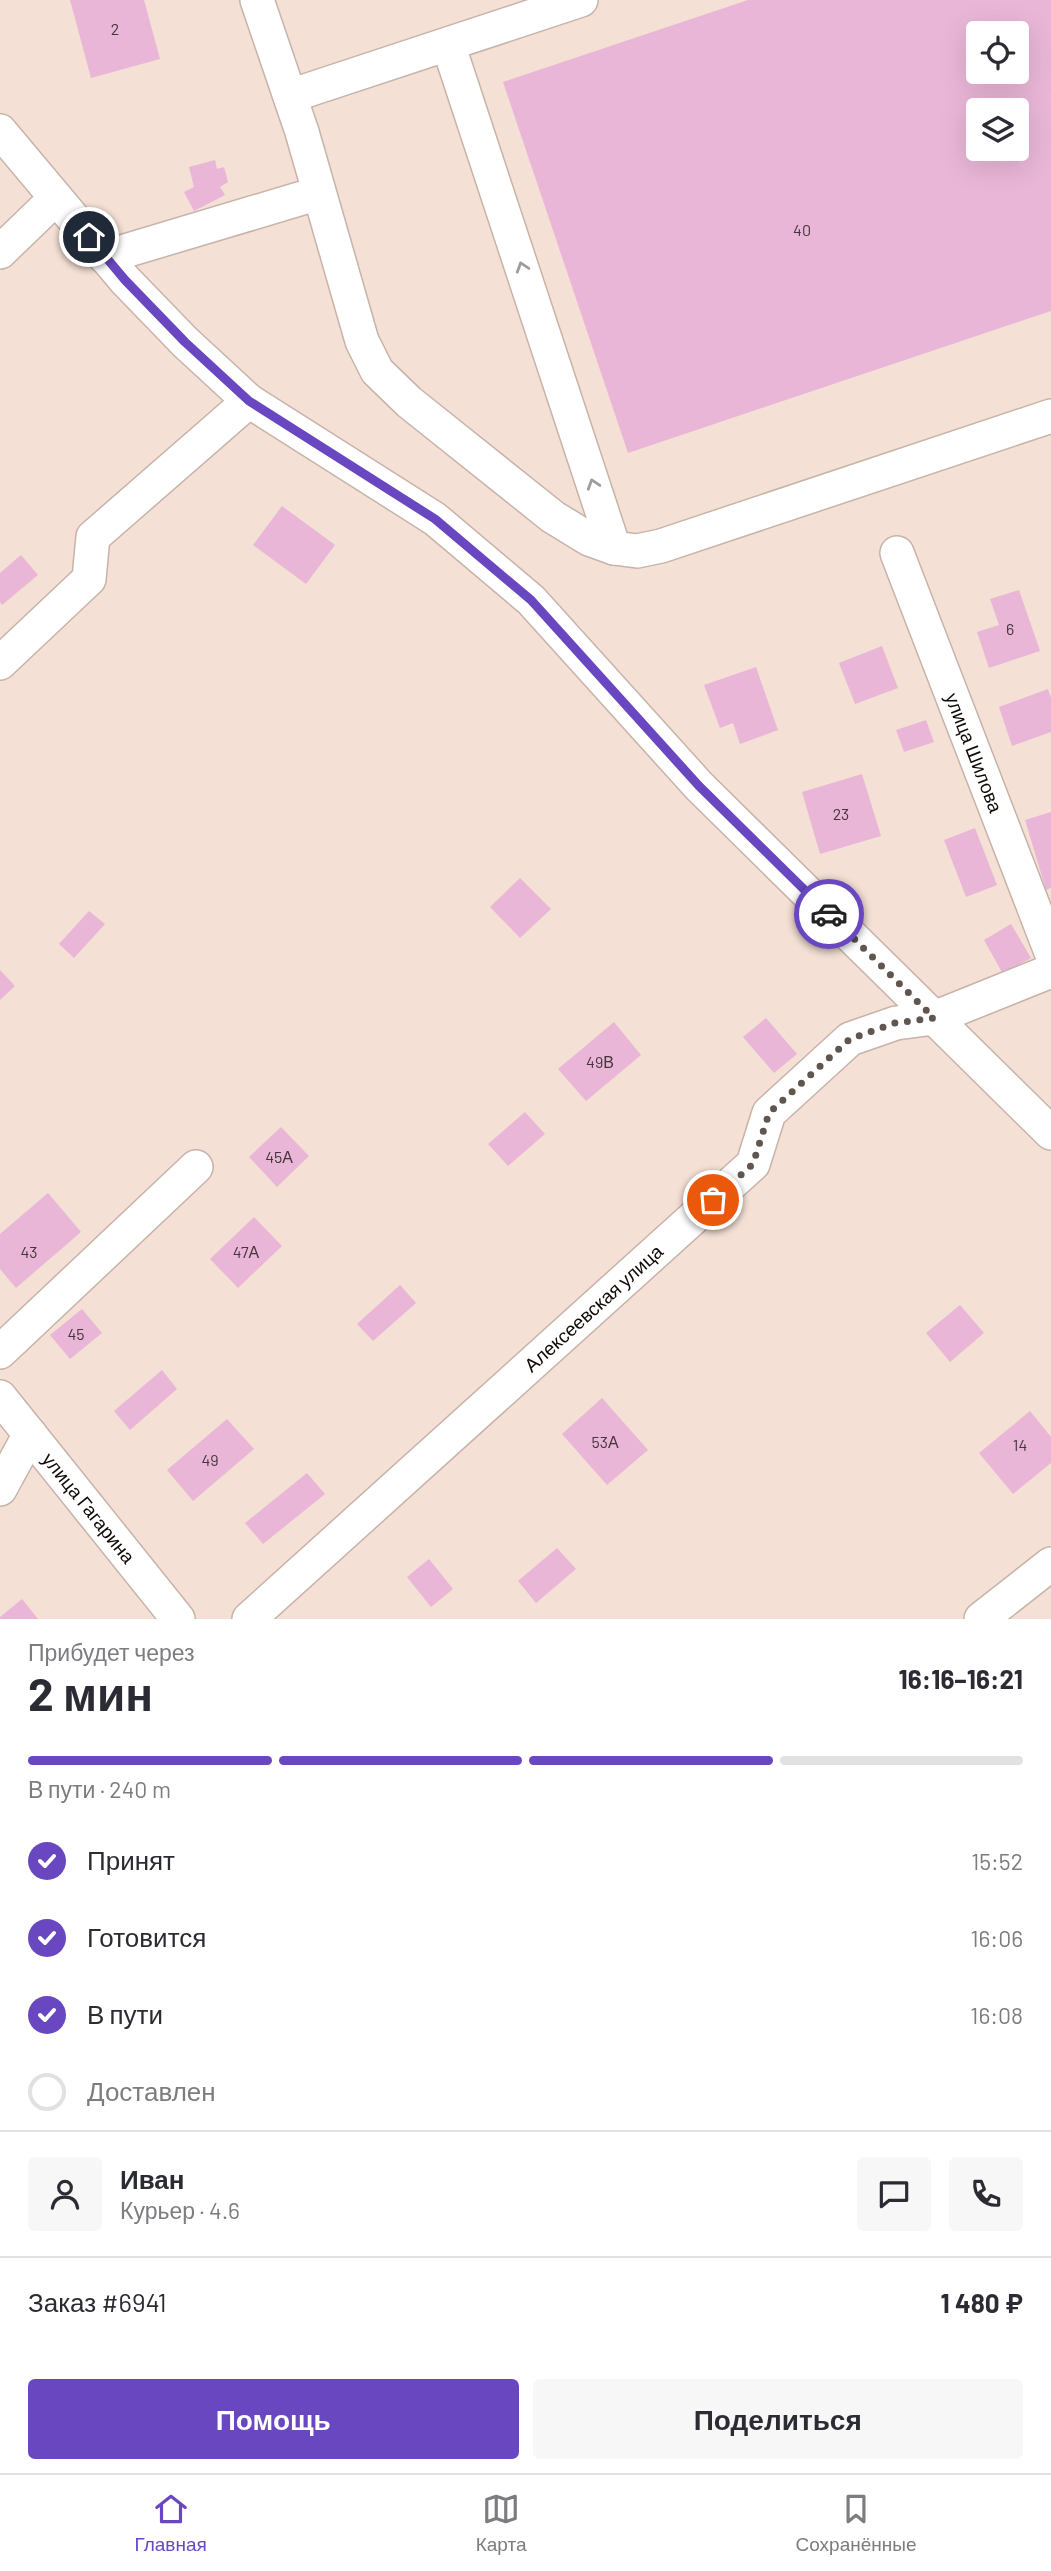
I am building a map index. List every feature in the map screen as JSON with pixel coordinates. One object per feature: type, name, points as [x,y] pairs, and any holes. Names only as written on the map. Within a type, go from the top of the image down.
[{"type":"street","points":[[257,0],[320,193],[362,341],[377,372],[409,402],[553,517],[590,539],[614,548],[637,551],[661,546],[1051,416]]},
{"type":"street","points":[[290,96],[581,0]]},
{"type":"street","points":[[448,44],[614,548]]},
{"type":"street","points":[[0,131],[105,257],[185,342],[249,401],[435,519],[531,600],[699,786],[1051,1133]]},
{"type":"street","points":[[105,257],[320,193]]},
{"type":"street","points":[[0,252],[56,198]]},
{"type":"street","points":[[0,663],[89,579],[93,537],[249,401]]},
{"type":"street","name":"улица Шилова","points":[[897,553],[1051,952]]},
{"type":"street","name":"Алексеевская улица","points":[[249,1619],[753,1164],[769,1113],[850,1039],[895,1023],[934,1018],[1051,971]]},
{"type":"street","points":[[0,1352],[195,1167]]},
{"type":"street","name":"улица Гагарина","points":[[0,1397],[178,1619]]},
{"type":"street","points":[[0,1489],[30,1434]]},
{"type":"street","points":[[982,1619],[1045,1582]]},
{"type":"building","points":[[70,0],[144,0],[160,59],[91,78]]},
{"type":"building","points":[[748,0],[1051,0],[1051,311],[628,453],[503,82]]},
{"type":"building","points":[[215,160],[217,169],[224,167],[228,182],[220,187],[225,195],[194,211],[184,192],[194,187],[189,167]]},
{"type":"building","points":[[282,506],[335,545],[306,584],[253,545]]},
{"type":"building","points":[[21,555],[38,575],[2,605],[0,573]]},
{"type":"building","points":[[1019,590],[1040,651],[989,668],[977,632],[999,625],[990,599]]},
{"type":"building","points":[[882,646],[898,688],[855,704],[839,663]]},
{"type":"building","points":[[756,667],[778,730],[740,744],[733,723],[720,728],[704,685]]},
{"type":"building","points":[[1048,689],[1051,698],[1051,732],[1012,746],[999,707]]},
{"type":"building","points":[[926,720],[934,742],[904,752],[896,730]]},
{"type":"building","points":[[862,774],[881,836],[820,854],[802,792]]},
{"type":"building","points":[[1051,812],[1051,888],[1046,890],[1025,820]]},
{"type":"building","points":[[975,828],[997,885],[966,897],[944,840]]},
{"type":"building","points":[[520,878],[551,909],[520,938],[490,907]]},
{"type":"building","points":[[89,911],[105,924],[74,958],[59,944]]},
{"type":"building","points":[[1011,924],[1031,958],[1003,974],[984,940]]},
{"type":"building","points":[[0,970],[15,986],[0,1000]]},
{"type":"building","points":[[766,1018],[797,1054],[774,1073],[743,1037]]},
{"type":"building","points":[[614,1022],[641,1055],[586,1101],[558,1069]]},
{"type":"building","points":[[525,1112],[545,1134],[508,1166],[488,1144]]},
{"type":"building","points":[[281,1127],[309,1156],[277,1187],[249,1157]]},
{"type":"building","points":[[48,1193],[81,1232],[16,1288],[0,1269],[0,1234]]},
{"type":"building","points":[[254,1217],[282,1246],[238,1288],[210,1259]]},
{"type":"building","points":[[400,1285],[416,1303],[373,1341],[357,1324]]},
{"type":"building","points":[[960,1305],[984,1333],[950,1362],[926,1333]]},
{"type":"building","points":[[82,1309],[102,1333],[70,1359],[50,1335]]},
{"type":"building","points":[[162,1370],[177,1389],[130,1430],[114,1411]]},
{"type":"building","points":[[602,1398],[648,1450],[607,1485],[562,1434]]},
{"type":"building","points":[[1030,1411],[1051,1437],[1051,1463],[1013,1494],[979,1453]]},
{"type":"building","points":[[227,1419],[254,1449],[193,1501],[167,1470]]},
{"type":"building","points":[[307,1473],[325,1494],[263,1544],[245,1523]]},
{"type":"building","points":[[557,1548],[576,1569],[536,1603],[518,1581]]},
{"type":"building","points":[[429,1559],[453,1589],[431,1607],[407,1577]]},
{"type":"building","points":[[22,1599],[38,1619],[0,1619],[0,1617]]},
{"type":"way so far","points":[[713,1200],[753,1164],[769,1113],[850,1039],[895,1023],[934,1018],[829,914]]},
{"type":"route","points":[[89,237],[125,280],[185,342],[249,401],[435,519],[531,600],[699,786],[829,914]]}]
